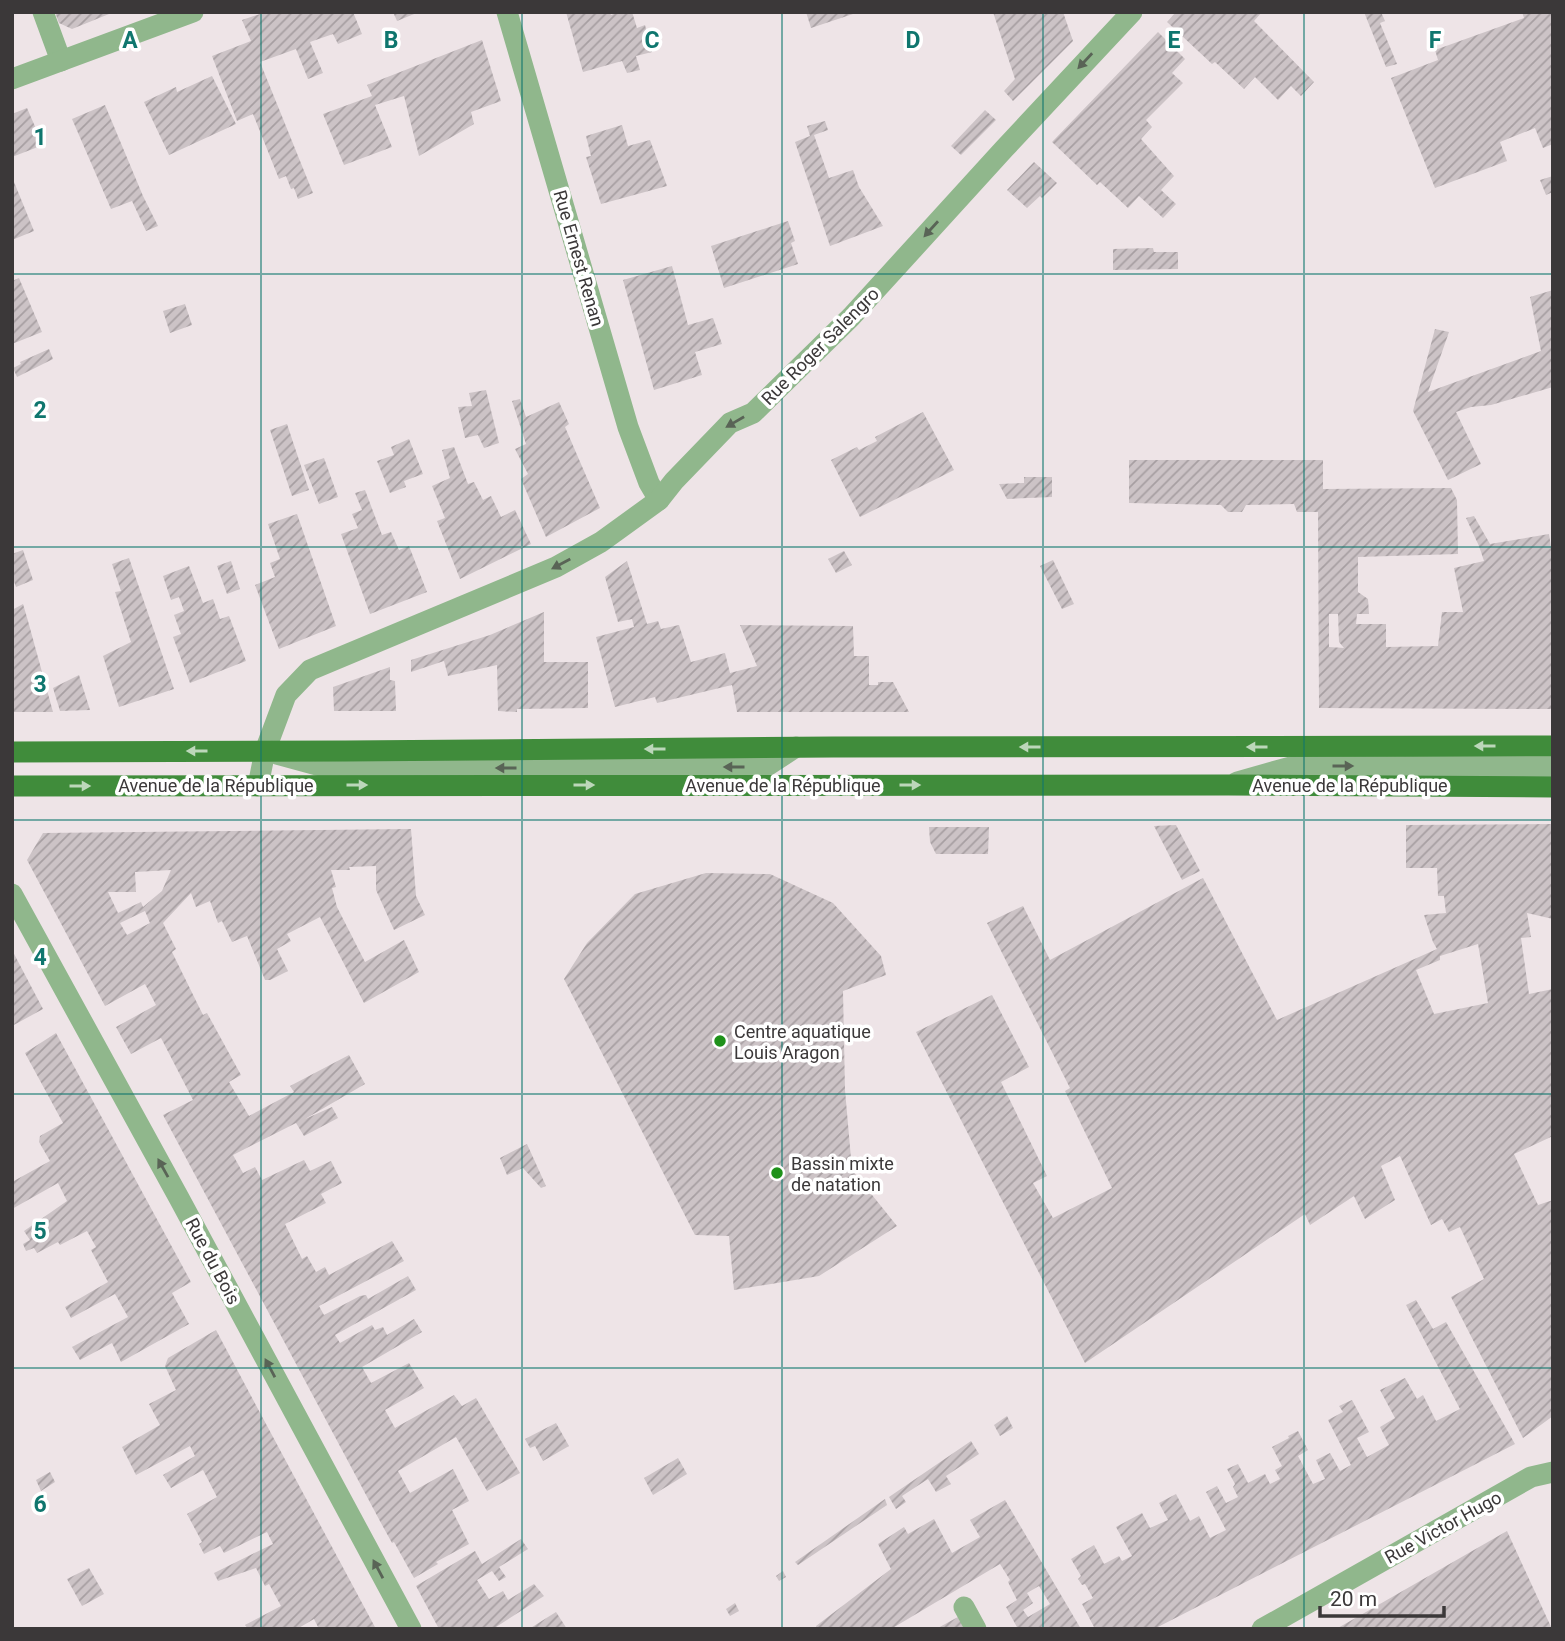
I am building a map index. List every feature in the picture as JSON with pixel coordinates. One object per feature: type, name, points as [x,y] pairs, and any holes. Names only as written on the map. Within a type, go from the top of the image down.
[{"type":"main road","name":"Avenue de la République","points":[[12,752],[1553,746]]},
{"type":"main road","name":"Avenue de la République","points":[[12,786],[1553,787]]},
{"type":"street","points":[[43,12],[61,61]]},
{"type":"street","points":[[12,79],[193,12]]},
{"type":"street","name":"Rue Ernest Renan","points":[[507,12],[628,427],[649,482],[659,500]]},
{"type":"street","name":"Rue Roger Salengro","points":[[258,786],[265,751],[286,695],[310,670],[555,567],[601,542],[659,500],[730,423],[753,413],[851,317],[1132,12]]},
{"type":"street","points":[[1228,785],[1294,766],[1553,767]]},
{"type":"street","name":"Rue du Bois","points":[[12,894],[186,1210],[411,1629]]},
{"type":"street","name":"Rue Victor Hugo","points":[[1262,1629],[1531,1477],[1553,1472]]},
{"type":"street","points":[[964,1607],[976,1629]]},
{"type":"building","points":[[55,12],[114,12],[72,29],[59,23]]},
{"type":"building","points":[[266,12],[353,12],[362,34],[338,44],[333,34],[310,42],[323,73],[308,79],[296,49],[260,62],[313,193],[298,199],[286,176],[279,179],[253,114],[237,121],[212,56],[251,41],[242,20]]},
{"type":"building","points":[[393,12],[419,12],[397,21]]},
{"type":"building","points":[[566,12],[610,12],[611,15],[632,12],[637,28],[645,25],[652,52],[636,56],[640,70],[627,73],[622,61],[583,72]]},
{"type":"building","points":[[806,12],[856,12],[856,13],[811,28]]},
{"type":"building","points":[[993,12],[1063,12],[1073,41],[1013,101],[1004,91],[1015,79]]},
{"type":"building","points":[[1176,12],[1262,12],[1254,21],[1314,82],[1301,96],[1291,86],[1278,100],[1255,77],[1244,89],[1215,62],[1212,64],[1167,22]]},
{"type":"building","points":[[1364,12],[1381,12],[1385,21],[1380,23],[1397,64],[1386,67]]},
{"type":"building","points":[[1522,12],[1553,12],[1553,144],[1543,148],[1535,128],[1500,142],[1507,161],[1435,188],[1391,78],[1438,60],[1435,50],[1524,18]]},
{"type":"building","points":[[1158,32],[1185,59],[1172,73],[1183,83],[1146,120],[1152,127],[1141,139],[1174,176],[1161,190],[1176,204],[1163,218],[1139,196],[1128,208],[1100,182],[1097,185],[1052,142]]},
{"type":"building","points":[[482,40],[501,101],[471,112],[474,124],[419,156],[404,96],[375,105],[392,147],[344,165],[323,114],[372,96],[367,85]]},
{"type":"building","points":[[212,76],[236,124],[169,155],[144,102],[176,87],[177,92]]},
{"type":"building","points":[[105,105],[158,226],[146,231],[132,201],[111,209],[72,119]]},
{"type":"building","points":[[27,108],[43,145],[12,157],[12,114]]},
{"type":"building","points":[[985,110],[996,120],[961,155],[951,146]]},
{"type":"building","points":[[825,121],[828,130],[814,135],[829,178],[853,170],[859,187],[883,226],[830,246],[795,142],[810,136],[807,126]]},
{"type":"building","points":[[622,125],[628,146],[650,140],[667,186],[601,204],[586,157],[591,156],[586,136]]},
{"type":"building","points":[[1034,162],[1057,183],[1027,208],[1007,190]]},
{"type":"building","points":[[1553,176],[1553,192],[1546,195],[1540,180]]},
{"type":"building","points":[[12,177],[34,231],[12,240]]},
{"type":"building","points":[[788,221],[795,241],[791,243],[798,264],[724,288],[711,246]]},
{"type":"building","points":[[1153,248],[1154,252],[1178,252],[1178,269],[1113,270],[1113,249]]},
{"type":"building","points":[[672,266],[688,325],[713,318],[722,344],[695,352],[702,375],[654,390],[623,280]]},
{"type":"building","points":[[19,278],[42,332],[12,344],[12,281]]},
{"type":"building","points":[[1553,290],[1553,387],[1456,412],[1481,464],[1448,480],[1413,411],[1435,329],[1449,332],[1428,392],[1541,351],[1530,297]]},
{"type":"building","points":[[185,304],[192,325],[170,333],[163,311]]},
{"type":"building","points":[[49,349],[53,359],[17,377],[13,368]]},
{"type":"building","points":[[486,390],[499,443],[484,448],[478,435],[465,438],[458,407],[472,406],[469,393]]},
{"type":"building","points":[[520,399],[526,417],[559,402],[569,424],[565,427],[600,508],[546,537],[521,479],[528,474],[515,449],[526,444],[512,401]]},
{"type":"building","points":[[923,412],[954,470],[860,517],[831,460],[877,441],[875,437]]},
{"type":"building","points":[[287,424],[309,490],[292,496],[270,430]]},
{"type":"building","points":[[409,439],[423,474],[404,481],[406,487],[390,493],[377,461],[394,455],[391,447]]},
{"type":"building","points":[[454,447],[468,484],[474,482],[483,500],[491,496],[501,517],[515,510],[531,544],[460,579],[437,521],[445,518],[432,486],[450,478],[442,450]]},
{"type":"building","points":[[324,458],[338,497],[319,504],[304,465]]},
{"type":"building","points":[[1129,460],[1323,460],[1323,489],[1451,488],[1457,500],[1458,554],[1358,557],[1358,592],[1368,599],[1369,614],[1357,614],[1356,624],[1386,624],[1386,647],[1438,646],[1442,612],[1463,612],[1454,568],[1484,561],[1466,518],[1474,516],[1490,544],[1549,534],[1553,561],[1553,709],[1319,708],[1318,512],[1297,512],[1294,504],[1246,505],[1242,512],[1228,512],[1221,505],[1129,503]],"holes":[[[1329,614],[1338,614],[1339,642],[1344,648],[1329,647]]]},
{"type":"building","points":[[1024,477],[1052,477],[1052,497],[1007,499],[999,484],[1024,483]]},
{"type":"building","points":[[365,490],[382,535],[391,532],[399,550],[409,546],[427,592],[370,614],[341,534],[358,528],[352,514],[362,510],[355,493]]},
{"type":"building","points":[[297,514],[336,626],[279,649],[255,585],[275,577],[270,563],[280,559],[268,524]]},
{"type":"building","points":[[23,550],[33,580],[16,587],[12,576],[12,554]]},
{"type":"building","points":[[844,551],[852,565],[836,573],[828,559]]},
{"type":"building","points":[[129,558],[174,689],[119,707],[103,656],[131,642],[115,592],[121,591],[112,564]]},
{"type":"building","points":[[1053,560],[1074,604],[1062,609],[1040,566]]},
{"type":"building","points":[[231,561],[240,589],[227,594],[217,566]]},
{"type":"building","points":[[627,561],[647,624],[658,621],[661,629],[679,625],[691,662],[725,653],[730,673],[757,666],[740,625],[853,626],[854,656],[869,656],[869,685],[893,682],[909,712],[737,712],[732,685],[657,703],[655,697],[615,707],[596,637],[634,627],[632,619],[618,622],[605,577]]},
{"type":"building","points":[[189,566],[203,603],[213,599],[220,619],[229,616],[246,661],[190,683],[173,637],[181,634],[174,615],[184,611],[179,597],[171,600],[163,576]]},
{"type":"building","points":[[23,604],[53,712],[13,712],[12,610]]},
{"type":"building","points":[[544,612],[544,662],[588,662],[588,708],[498,711],[497,665],[448,676],[444,661],[411,672],[411,660],[490,635]]},
{"type":"building","points":[[390,667],[390,680],[395,681],[396,711],[334,711],[333,687]]},
{"type":"building","points":[[79,675],[90,710],[60,711],[53,688]]},
{"type":"building","points":[[1553,824],[1553,919],[1527,913],[1531,937],[1521,938],[1529,994],[1553,989],[1553,1136],[1514,1154],[1538,1205],[1553,1200],[1553,1416],[1523,1438],[1451,1297],[1484,1279],[1460,1227],[1449,1232],[1442,1219],[1431,1225],[1400,1156],[1381,1166],[1395,1200],[1365,1219],[1354,1196],[1310,1225],[1305,1214],[1085,1363],[916,1032],[992,995],[1029,1067],[1001,1082],[1047,1176],[1033,1183],[1053,1218],[1112,1188],[1065,1091],[1070,1088],[987,923],[1023,906],[1050,960],[1203,878],[1277,1020],[1437,949],[1424,915],[1446,913],[1444,896],[1438,896],[1437,868],[1406,868],[1406,825]],"holes":[[[1478,944],[1488,1003],[1434,1014],[1416,970],[1440,960],[1440,956]]]},
{"type":"building","points":[[1176,825],[1200,871],[1182,880],[1154,826]]},
{"type":"building","points":[[929,827],[989,827],[988,854],[936,854],[930,842]]},
{"type":"building","points":[[411,829],[416,896],[425,915],[394,930],[376,890],[376,866],[331,870],[336,887],[332,888],[337,907],[365,962],[404,940],[419,972],[364,1003],[320,917],[287,934],[291,941],[277,949],[288,971],[270,980],[265,980],[247,936],[232,942],[222,921],[218,923],[210,901],[196,907],[191,893],[163,923],[176,949],[172,952],[203,1015],[207,1013],[241,1075],[229,1082],[249,1116],[294,1092],[290,1086],[349,1055],[365,1084],[305,1119],[332,1107],[338,1118],[304,1136],[296,1123],[233,1155],[243,1173],[255,1167],[262,1180],[304,1160],[310,1171],[331,1161],[342,1183],[321,1194],[326,1203],[285,1224],[302,1259],[307,1256],[316,1272],[325,1267],[329,1275],[392,1241],[404,1261],[319,1306],[324,1315],[360,1296],[366,1295],[368,1299],[408,1276],[416,1290],[335,1335],[340,1343],[372,1325],[375,1330],[383,1327],[387,1335],[414,1319],[422,1332],[362,1367],[371,1383],[409,1363],[424,1388],[385,1410],[395,1428],[454,1395],[462,1406],[476,1398],[520,1473],[487,1491],[456,1437],[398,1471],[410,1493],[453,1469],[469,1501],[452,1510],[469,1544],[414,1578],[381,1523],[163,1115],[193,1100],[161,1038],[131,1054],[116,1027],[156,1005],[145,984],[105,1006],[27,860],[43,833]],"holes":[[[171,870],[162,891],[143,907],[141,902],[118,913],[108,892],[136,892],[135,872]],[[145,911],[150,923],[127,935],[120,923]]]},
{"type":"building","name":"Centre aquatique Louis Aragon","points":[[706,873],[770,874],[833,903],[881,956],[886,975],[843,991],[845,1090],[852,1170],[897,1226],[819,1276],[734,1290],[729,1236],[695,1235],[564,979],[587,943],[635,894]]},
{"type":"building","points":[[12,950],[43,1009],[12,1026]]},
{"type":"building","points":[[56,1033],[191,1282],[172,1293],[189,1324],[121,1362],[112,1343],[80,1360],[72,1347],[128,1317],[115,1294],[71,1318],[65,1307],[108,1282],[91,1250],[96,1247],[87,1231],[37,1253],[34,1248],[26,1251],[23,1244],[30,1240],[24,1231],[67,1201],[58,1183],[12,1209],[12,1182],[50,1161],[39,1142],[40,1136],[63,1123],[25,1053]]},
{"type":"building","points":[[527,1144],[546,1186],[541,1188],[523,1168],[507,1175],[500,1158]]},
{"type":"building","points":[[1416,1300],[1433,1329],[1446,1322],[1515,1444],[1154,1629],[1095,1629],[1082,1604],[1093,1598],[1085,1584],[1082,1585],[1078,1579],[1081,1576],[1071,1559],[1094,1545],[1104,1564],[1119,1556],[1122,1561],[1132,1556],[1116,1527],[1142,1513],[1150,1528],[1168,1520],[1159,1503],[1176,1494],[1190,1521],[1199,1516],[1210,1538],[1226,1530],[1206,1492],[1217,1486],[1226,1503],[1238,1497],[1227,1469],[1238,1464],[1248,1483],[1265,1474],[1270,1484],[1280,1479],[1275,1470],[1282,1466],[1272,1447],[1298,1431],[1308,1450],[1298,1456],[1313,1484],[1325,1479],[1316,1460],[1330,1453],[1340,1471],[1351,1465],[1328,1420],[1343,1412],[1339,1406],[1352,1400],[1369,1432],[1357,1438],[1367,1457],[1389,1445],[1380,1427],[1395,1418],[1380,1390],[1405,1378],[1417,1399],[1423,1395],[1436,1421],[1460,1409],[1406,1305]]},
{"type":"building","points":[[216,1330],[376,1629],[319,1629],[314,1619],[297,1629],[248,1629],[245,1625],[281,1606],[269,1584],[265,1586],[256,1568],[218,1581],[214,1573],[273,1544],[267,1532],[224,1553],[220,1546],[204,1554],[199,1544],[202,1542],[187,1514],[217,1497],[203,1470],[171,1488],[163,1475],[195,1456],[190,1446],[136,1475],[122,1447],[160,1425],[149,1404],[176,1390],[165,1366],[168,1358]]},
{"type":"building","points":[[1007,1416],[1013,1428],[1000,1436],[994,1425]]},
{"type":"building","points":[[556,1423],[569,1446],[543,1461],[535,1446],[530,1448],[525,1439]]},
{"type":"building","points":[[971,1441],[979,1454],[946,1476],[951,1484],[936,1492],[928,1479],[902,1496],[906,1502],[896,1509],[889,1497]]},
{"type":"building","points":[[678,1458],[687,1474],[653,1495],[644,1478]]},
{"type":"building","points":[[50,1472],[55,1482],[41,1491],[36,1480]]},
{"type":"building","points":[[885,1499],[887,1505],[798,1565],[795,1562]]},
{"type":"building","points":[[1005,1500],[1081,1629],[1018,1629],[1006,1607],[1017,1600],[1008,1582],[1010,1580],[1000,1564],[891,1629],[817,1629],[816,1626],[891,1569],[878,1544],[904,1527],[908,1534],[934,1519],[952,1553],[980,1537],[970,1520]],"holes":[[[1039,1586],[1050,1604],[1028,1617],[1023,1610],[1033,1603],[1027,1593]]]},
{"type":"building","points":[[1507,1531],[1552,1629],[1336,1629],[1359,1616]]},
{"type":"building","points":[[521,1539],[528,1549],[499,1567],[506,1577],[499,1581],[492,1571],[477,1580],[489,1599],[503,1591],[508,1600],[534,1584],[544,1596],[493,1629],[439,1629],[416,1586],[475,1551],[482,1564]]},
{"type":"building","points":[[89,1568],[104,1594],[82,1606],[67,1579]]},
{"type":"building","points":[[783,1571],[786,1577],[779,1581],[776,1576]]},
{"type":"building","points":[[735,1603],[739,1611],[730,1616],[726,1609]]},
{"type":"building","points":[[556,1612],[567,1629],[529,1629]]},
{"type":"building","points":[[958,1617],[965,1629],[936,1629]]},
{"type":"place","name":"Centre aquatique Louis Aragon","points":[[720,1041]]},
{"type":"place","name":"Bassin mixte de natation","points":[[777,1173]]}]
